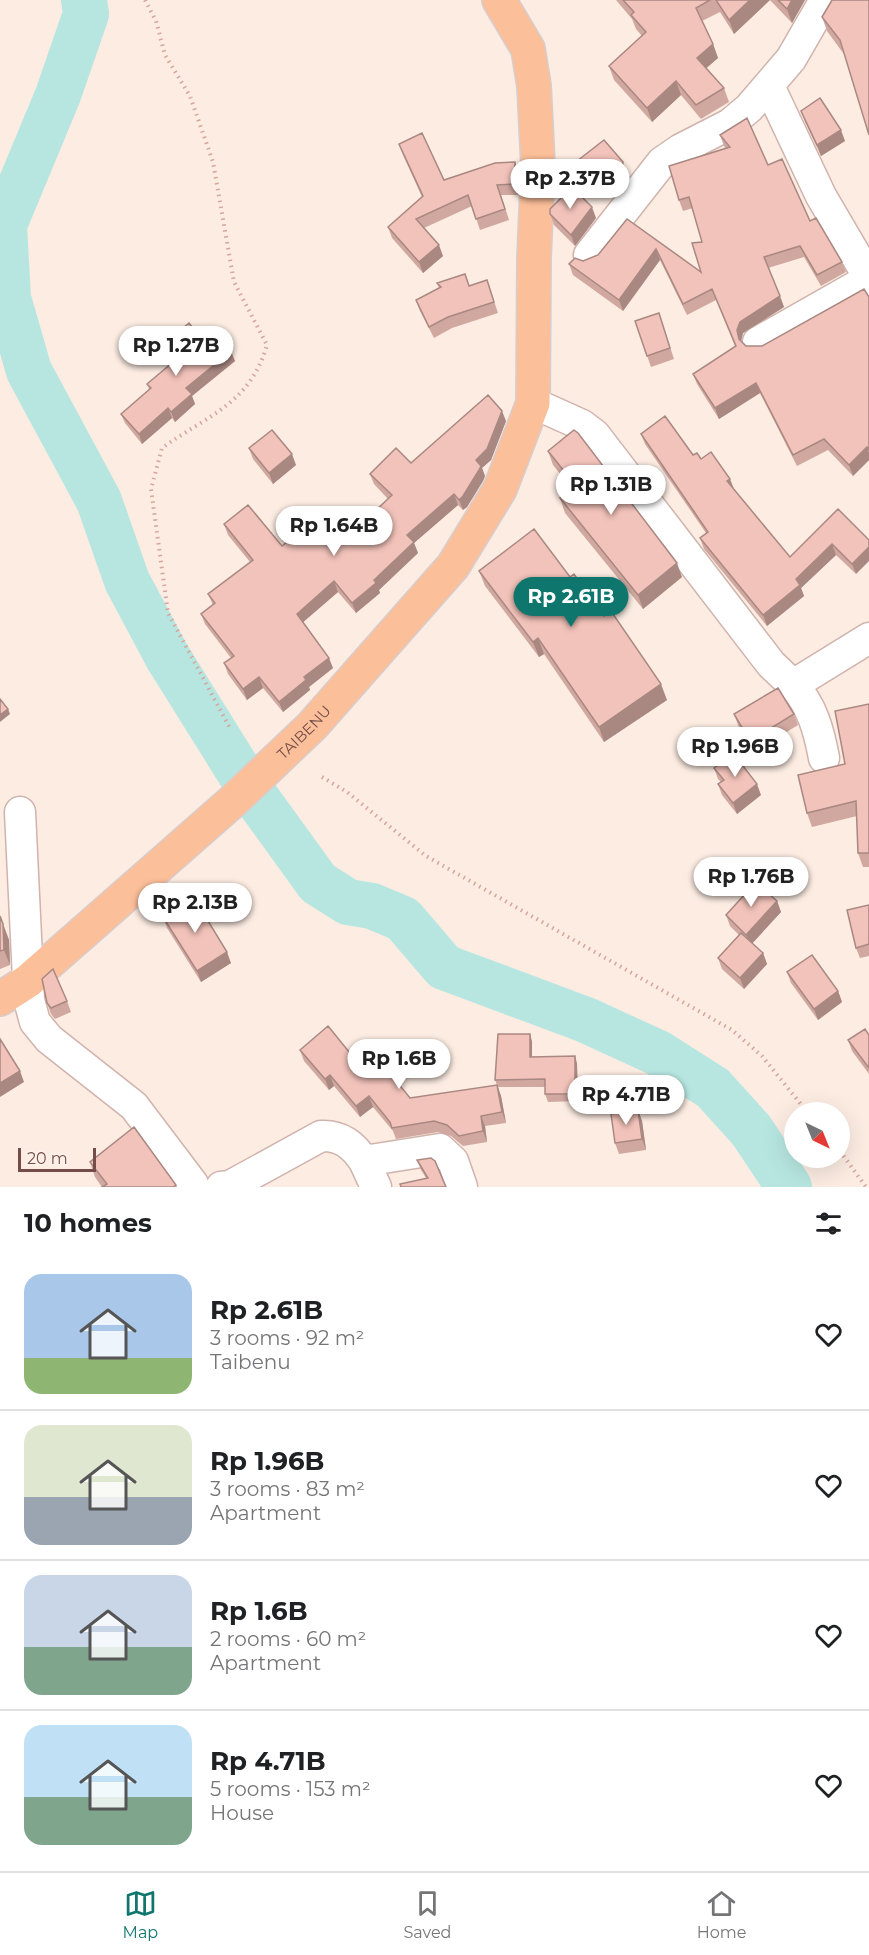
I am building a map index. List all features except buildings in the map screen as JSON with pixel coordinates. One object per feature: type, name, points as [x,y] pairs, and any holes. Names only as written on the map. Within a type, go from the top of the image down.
[{"type":"main road","points":[[499,0],[528,49],[534,86],[538,165],[534,258],[533,403]]},
{"type":"main road","name":"TAIBENU","points":[[0,999],[28,981],[233,801],[312,726],[453,566],[500,489],[533,403]]},
{"type":"street","points":[[589,255],[662,162],[681,149],[730,124],[769,87],[791,59],[825,0]]},
{"type":"street","points":[[758,342],[869,278],[821,196],[769,87]]},
{"type":"street","points":[[533,403],[582,425],[595,435],[771,664],[805,698],[818,731],[824,758]]},
{"type":"street","points":[[793,685],[869,638]]},
{"type":"street","points":[[20,812],[29,1000],[35,1022],[49,1039],[134,1106],[204,1186],[230,1186],[321,1136],[334,1135],[353,1146],[370,1174],[440,1149],[453,1161],[462,1187]]},
{"type":"path","points":[[145,0],[156,21],[165,55],[190,96],[213,162],[234,282],[267,345],[260,369],[248,385],[217,415],[162,448],[151,489],[168,613],[230,728]]},
{"type":"path","points":[[322,777],[347,792],[426,856],[732,1030],[762,1056],[799,1102]]},
{"type":"path","points":[[850,1165],[866,1187]]},
{"type":"waterway","points":[[84,0],[86,14],[58,95],[4,225],[8,298],[29,371],[99,501],[127,581],[167,656],[250,789],[318,883],[348,902],[372,906],[403,919],[444,967],[586,1020],[658,1053],[713,1088],[751,1130],[789,1187]]}]
